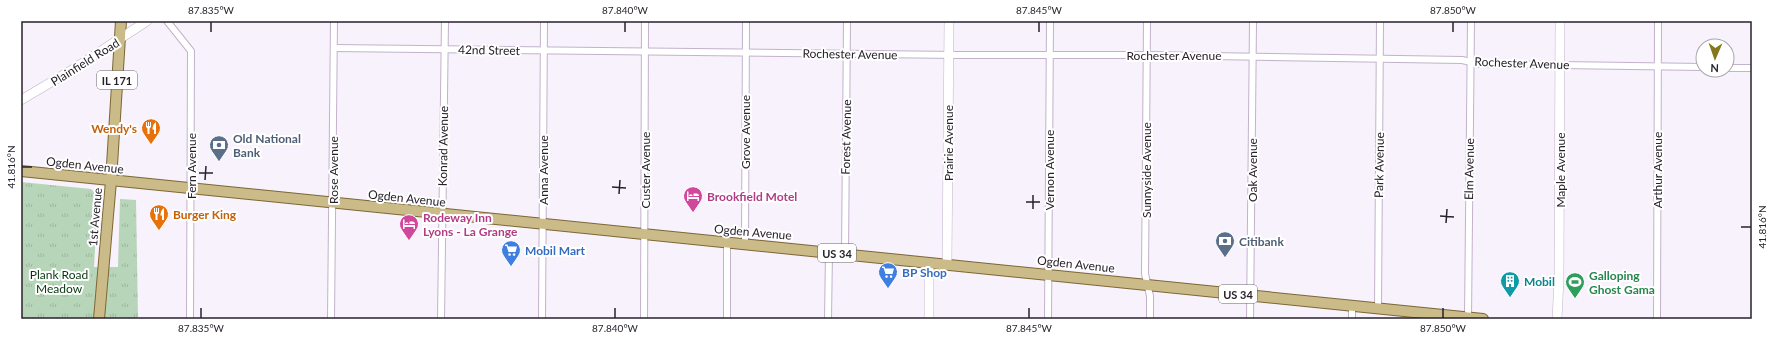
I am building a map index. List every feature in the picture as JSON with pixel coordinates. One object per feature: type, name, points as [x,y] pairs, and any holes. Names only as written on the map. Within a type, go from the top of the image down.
[{"type":"main road","name":"1st Avenue","points":[[99,319],[111,181],[121,21]]},
{"type":"main road","name":"Ogden Avenue","points":[[21,172],[644,235],[745,243],[1378,308],[1453,318],[1483,319]]},
{"type":"street","name":"Plainfield Road","points":[[21,100],[120,40],[147,21]]},
{"type":"street","name":"Fern Avenue","points":[[167,21],[191,51],[190,319]]},
{"type":"street","name":"Rose Avenue","points":[[331,319],[334,21]]},
{"type":"street","name":"Konrad Avenue","points":[[441,319],[445,21]]},
{"type":"street","name":"Anna Avenue","points":[[542,319],[544,21]]},
{"type":"street","name":"Custer Avenue","points":[[644,319],[645,21]]},
{"type":"street","name":"Grove Avenue","points":[[745,243],[746,21]]},
{"type":"street","name":"Forest Avenue","points":[[845,254],[847,21]]},
{"type":"street","name":"Prairie Avenue","points":[[948,264],[949,21]]},
{"type":"street","name":"Vernon Avenue","points":[[1048,319],[1050,21]]},
{"type":"street","name":"Sunnyside Avenue","points":[[1147,21],[1145,274],[1150,296],[1150,319]]},
{"type":"street","name":"Oak Avenue","points":[[1250,319],[1253,21]]},
{"type":"street","name":"Park Avenue","points":[[1378,308],[1380,21]]},
{"type":"street","name":"Elm Avenue","points":[[1468,318],[1471,21]]},
{"type":"street","name":"Maple Avenue","points":[[1557,319],[1559,280],[1560,21]]},
{"type":"street","name":"Arthur Avenue","points":[[1657,319],[1658,21]]},
{"type":"street","name":"42nd Street","points":[[334,48],[645,52]]},
{"type":"street","name":"Rochester Avenue","points":[[645,52],[949,55],[1147,54],[1462,60],[1480,64],[1695,67]]},
{"type":"street","points":[[1735,68],[1752,68]]},
{"type":"street","points":[[727,242],[727,319]]},
{"type":"street","points":[[828,319],[829,252]]},
{"type":"street","points":[[929,263],[929,319]]},
{"type":"street","points":[[1352,306],[1352,319]]},
{"type":"green space","name":"Plank Road Meadow","points":[[21,182],[91,189],[95,193],[98,198],[94,267],[118,267],[120,199],[136,200],[138,319],[21,319]]},
{"type":"place","name":"Wendy's","points":[[151,145]]},
{"type":"place","name":"Old National Bank","points":[[219,162]]},
{"type":"place","name":"Brookfield Motel","points":[[693,213]]},
{"type":"place","name":"Burger King","points":[[159,231]]},
{"type":"place","name":"Rodeway Inn Lyons - La Grange","points":[[409,241]]},
{"type":"place","name":"Citibank","points":[[1225,258]]},
{"type":"place","name":"Mobil Mart","points":[[511,267]]},
{"type":"place","name":"BP Shop","points":[[888,289]]},
{"type":"place","name":"Mobil","points":[[1510,298]]},
{"type":"place","name":"Galloping Ghost Gama","points":[[1575,299]]}]
